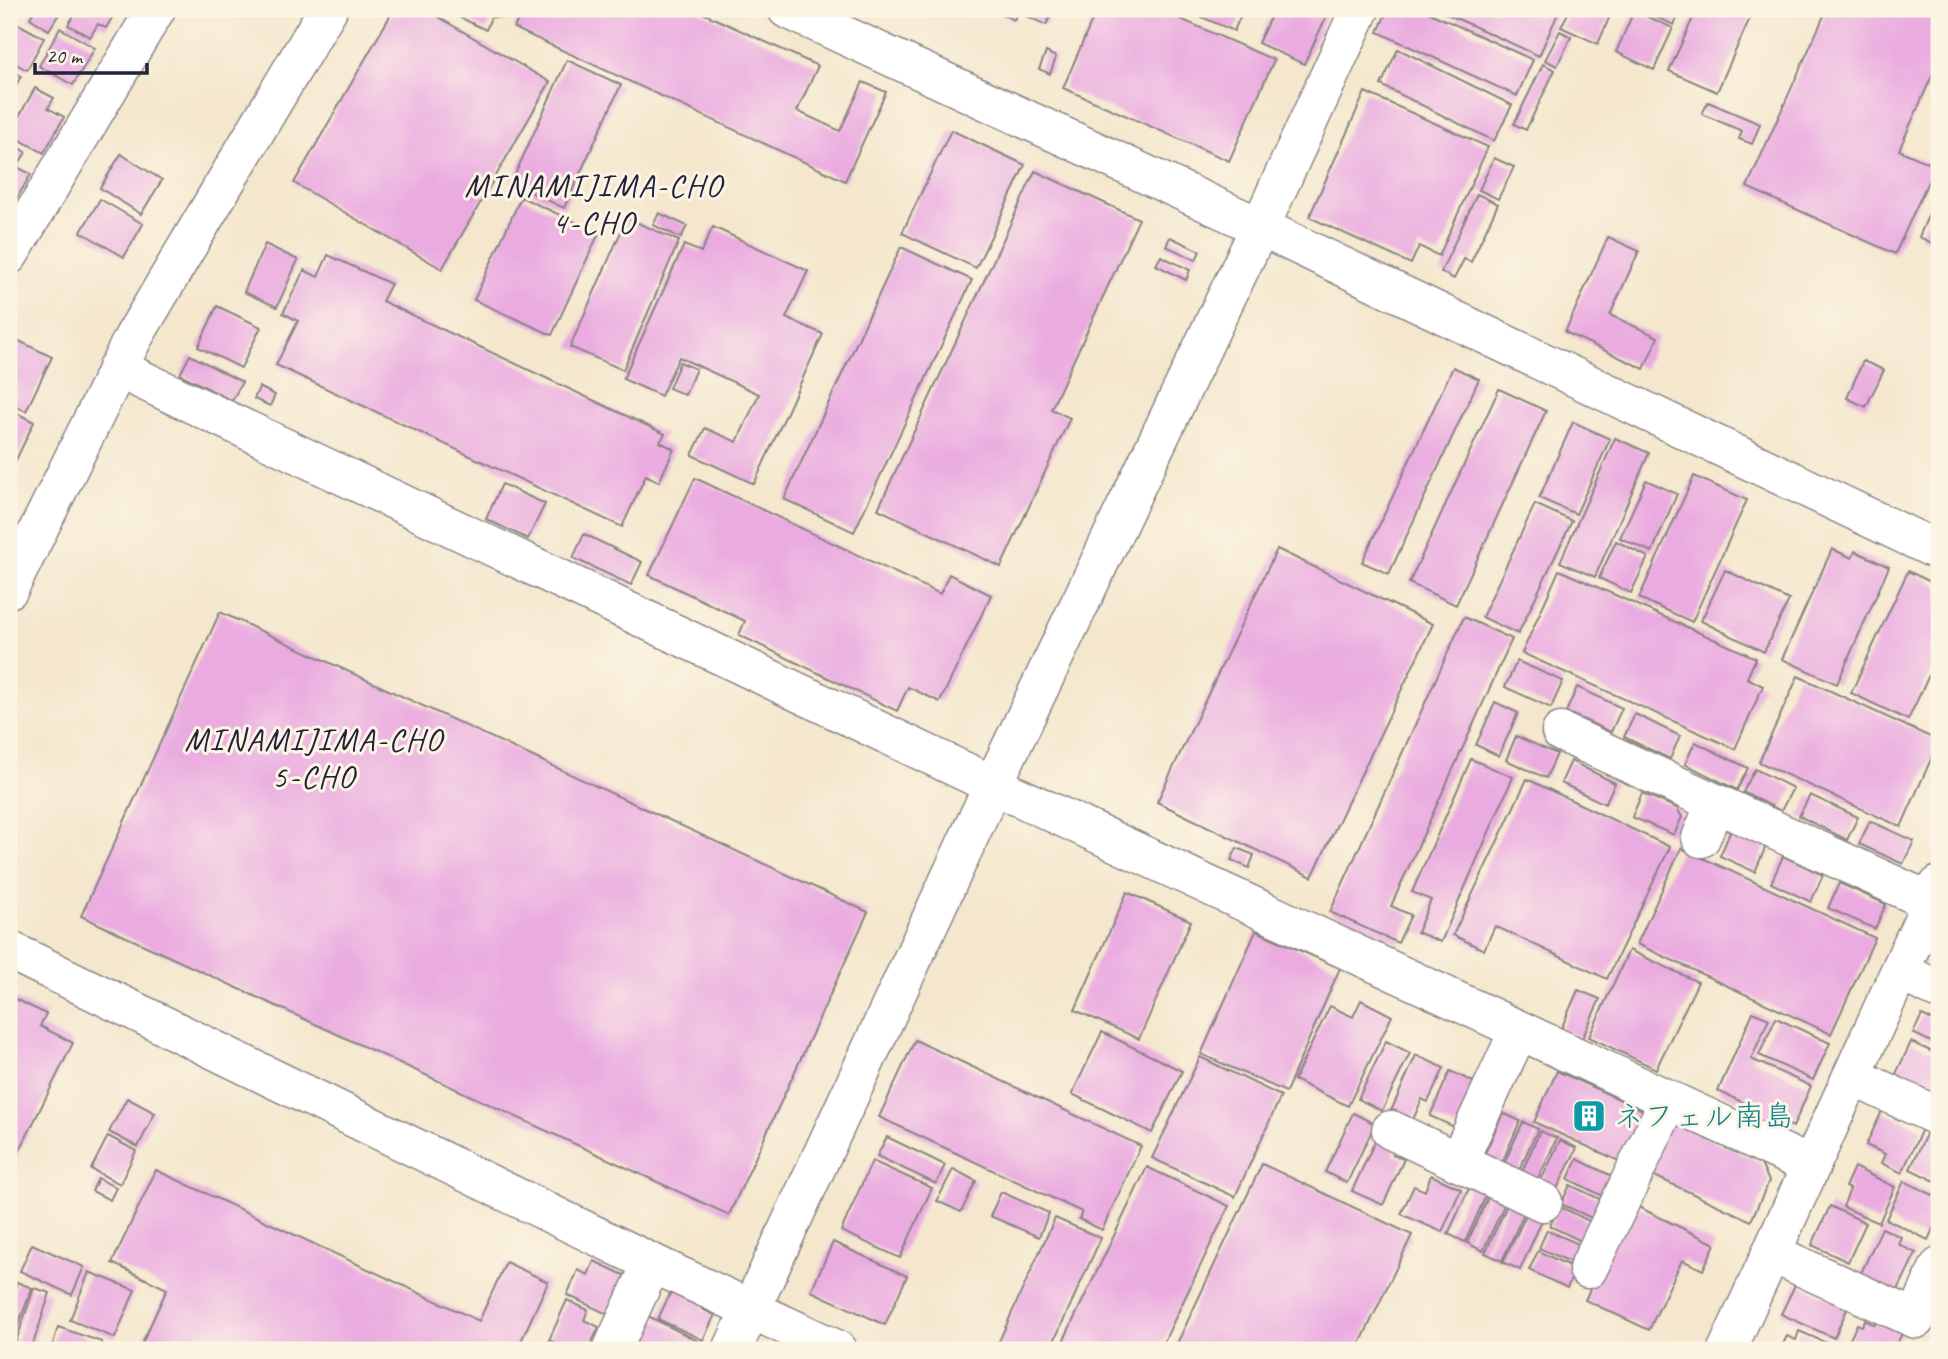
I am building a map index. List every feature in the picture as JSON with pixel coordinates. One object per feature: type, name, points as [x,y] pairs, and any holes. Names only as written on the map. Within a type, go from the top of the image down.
[{"type":"street","points":[[9,255],[156,9]]},
{"type":"street","points":[[9,589],[117,369],[327,9]]},
{"type":"street","points":[[788,9],[1260,227],[1939,551]]},
{"type":"street","points":[[732,1350],[993,785],[1260,227],[1360,9]]},
{"type":"street","points":[[117,369],[993,785],[1811,1166]]},
{"type":"street","points":[[1561,733],[1715,803],[1935,893],[1727,1350]]},
{"type":"street","points":[[1700,838],[1715,803]]},
{"type":"street","points":[[9,950],[751,1311],[838,1350]]},
{"type":"street","points":[[1900,972],[1939,990]]},
{"type":"street","points":[[1458,1162],[1519,1030]]},
{"type":"street","points":[[1852,1076],[1939,1117]]},
{"type":"street","points":[[1588,1269],[1669,1100]]},
{"type":"street","points":[[1391,1130],[1543,1202]]},
{"type":"street","points":[[1771,1253],[1916,1319],[1939,1267]]},
{"type":"street","points":[[612,1350],[652,1263]]},
{"type":"building","points":[[35,9],[62,9],[49,30],[30,18]]},
{"type":"building","points":[[78,9],[117,9],[106,28],[98,24],[90,37],[68,25]]},
{"type":"building","points":[[394,9],[424,9],[550,82],[442,269],[294,183]]},
{"type":"building","points":[[442,9],[517,9],[513,18],[491,17],[486,30]]},
{"type":"building","points":[[523,9],[694,9],[818,66],[797,111],[840,131],[863,82],[886,92],[845,181],[514,28]]},
{"type":"building","points":[[991,9],[1054,9],[1046,25],[1018,12],[1014,20]]},
{"type":"building","points":[[1097,9],[1158,9],[1274,60],[1229,161],[1063,88]]},
{"type":"building","points":[[1183,9],[1239,9],[1243,10],[1234,31]]},
{"type":"building","points":[[1274,9],[1330,9],[1304,64],[1258,43]]},
{"type":"building","points":[[1388,9],[1421,9],[1533,60],[1517,96],[1378,32]]},
{"type":"building","points":[[1436,9],[1560,9],[1539,56]]},
{"type":"building","points":[[1570,9],[1613,9],[1598,44],[1561,27]]},
{"type":"building","points":[[1637,9],[1681,9],[1674,25]]},
{"type":"building","points":[[1697,9],[1754,9],[1717,92],[1669,71]]},
{"type":"building","points":[[1827,9],[1939,11],[1939,60],[1899,150],[1935,166],[1895,254],[1747,187]]},
{"type":"building","points":[[1634,11],[1673,28],[1654,70],[1616,52]]},
{"type":"building","points":[[9,19],[44,38],[27,70],[9,60]]},
{"type":"building","points":[[60,28],[95,48],[73,85],[39,66]]},
{"type":"building","points":[[1560,31],[1571,37],[1557,66],[1545,60]]},
{"type":"building","points":[[1398,49],[1512,105],[1494,141],[1381,85]]},
{"type":"building","points":[[1046,52],[1056,57],[1050,74],[1039,69]]},
{"type":"building","points":[[567,60],[621,85],[564,208],[511,183]]},
{"type":"building","points":[[1543,64],[1555,70],[1526,130],[1514,124]]},
{"type":"building","points":[[9,69],[21,76],[9,98]]},
{"type":"building","points":[[35,88],[54,98],[48,108],[64,117],[44,153],[9,134]]},
{"type":"building","points":[[1365,92],[1488,147],[1439,256],[1419,246],[1411,264],[1309,217]]},
{"type":"building","points":[[1708,102],[1760,124],[1752,144],[1739,139],[1742,131],[1702,114]]},
{"type":"building","points":[[951,130],[1025,165],[976,268],[902,233]]},
{"type":"building","points":[[9,142],[26,152],[17,167],[31,174],[14,203],[9,200]]},
{"type":"building","points":[[121,154],[162,180],[141,214],[100,188]]},
{"type":"building","points":[[1494,158],[1514,167],[1498,199],[1479,190]]},
{"type":"building","points":[[1035,171],[1139,219],[1051,409],[1070,418],[1001,567],[878,509]]},
{"type":"building","points":[[1939,190],[1939,246],[1919,237]]},
{"type":"building","points":[[1477,194],[1498,204],[1471,262],[1464,259],[1454,279],[1441,272]]},
{"type":"building","points":[[521,197],[599,233],[552,335],[474,300]]},
{"type":"building","points":[[100,199],[143,224],[124,257],[81,232]]},
{"type":"building","points":[[659,213],[687,226],[681,238],[653,225]]},
{"type":"building","points":[[627,218],[679,241],[623,370],[570,347]]},
{"type":"building","points":[[713,227],[808,271],[786,318],[823,334],[754,484],[692,455],[705,428],[737,442],[759,394],[679,357],[661,396],[623,379],[684,245],[701,252]]},
{"type":"building","points":[[1170,237],[1200,251],[1196,260],[1166,246]]},
{"type":"building","points":[[1608,237],[1639,251],[1610,315],[1658,337],[1644,369],[1565,332]]},
{"type":"building","points":[[265,244],[298,260],[277,307],[244,292]]},
{"type":"building","points":[[901,247],[972,280],[854,532],[784,499]]},
{"type":"building","points":[[328,255],[391,284],[382,301],[665,434],[660,442],[674,449],[659,482],[646,475],[622,527],[276,365],[298,321],[283,313],[304,270],[318,277]]},
{"type":"building","points":[[1161,256],[1190,270],[1186,280],[1156,265]]},
{"type":"building","points":[[217,306],[261,327],[241,368],[198,347]]},
{"type":"building","points":[[15,339],[52,357],[26,411],[9,403],[9,351]]},
{"type":"building","points":[[190,355],[242,382],[232,401],[180,374]]},
{"type":"building","points":[[1863,361],[1884,370],[1866,407],[1847,398]]},
{"type":"building","points":[[680,362],[696,369],[685,395],[669,388]]},
{"type":"building","points":[[1453,367],[1479,379],[1389,574],[1362,562]]},
{"type":"building","points":[[259,387],[275,395],[270,406],[254,399]]},
{"type":"building","points":[[1499,389],[1546,411],[1456,605],[1409,583]]},
{"type":"building","points":[[9,409],[34,422],[16,460],[9,456]]},
{"type":"building","points":[[1573,422],[1610,439],[1576,514],[1539,498]]},
{"type":"building","points":[[1615,438],[1649,453],[1595,577],[1560,562]]},
{"type":"building","points":[[1694,476],[1747,500],[1692,622],[1639,598]]},
{"type":"building","points":[[695,478],[940,594],[949,574],[991,595],[940,702],[908,687],[897,711],[739,635],[745,621],[649,575]]},
{"type":"building","points":[[1646,480],[1677,494],[1652,552],[1620,538]]},
{"type":"building","points":[[502,484],[545,504],[528,539],[486,519]]},
{"type":"building","points":[[1535,504],[1572,521],[1518,634],[1482,617]]},
{"type":"building","points":[[584,534],[642,562],[631,585],[573,558]]},
{"type":"building","points":[[1616,541],[1648,557],[1631,593],[1599,578]]},
{"type":"building","points":[[1277,549],[1433,624],[1312,877],[1157,802]]},
{"type":"building","points":[[1832,549],[1852,558],[1855,551],[1889,567],[1837,684],[1782,659]]},
{"type":"building","points":[[1559,570],[1756,658],[1747,678],[1763,686],[1735,749],[1522,653]]},
{"type":"building","points":[[1725,570],[1789,600],[1764,652],[1701,621]]},
{"type":"building","points":[[1908,571],[1939,586],[1939,654],[1908,720],[1851,693]]},
{"type":"building","points":[[220,612],[868,912],[729,1215],[81,916]]},
{"type":"building","points":[[1464,617],[1512,639],[1391,906],[1411,915],[1398,943],[1330,912]]},
{"type":"building","points":[[1517,661],[1563,681],[1551,708],[1505,687]]},
{"type":"building","points":[[1798,676],[1939,741],[1901,827],[1759,762]]},
{"type":"building","points":[[1577,687],[1622,708],[1611,732],[1566,712]]},
{"type":"building","points":[[1495,702],[1518,713],[1499,756],[1476,745]]},
{"type":"building","points":[[1635,714],[1680,736],[1670,759],[1624,737]]},
{"type":"building","points":[[1516,736],[1557,754],[1546,778],[1506,760]]},
{"type":"building","points":[[1695,742],[1748,768],[1737,790],[1685,764]]},
{"type":"building","points":[[1471,759],[1513,777],[1441,942],[1417,932],[1431,900],[1412,892]]},
{"type":"building","points":[[1571,761],[1615,783],[1605,804],[1561,783]]},
{"type":"building","points":[[1755,769],[1793,788],[1781,811],[1743,792]]},
{"type":"building","points":[[1527,779],[1670,847],[1607,979],[1495,926],[1484,950],[1453,935]]},
{"type":"building","points":[[1642,793],[1677,808],[1682,817],[1674,835],[1632,817]]},
{"type":"building","points":[[1810,795],[1858,817],[1847,840],[1799,816]]},
{"type":"building","points":[[1870,821],[1914,841],[1903,864],[1859,844]]},
{"type":"building","points":[[1731,830],[1766,846],[1755,872],[1720,856]]},
{"type":"building","points":[[1237,848],[1254,855],[1249,868],[1231,860]]},
{"type":"building","points":[[1681,848],[1875,938],[1831,1034],[1637,944]]},
{"type":"building","points":[[1783,856],[1823,875],[1811,902],[1771,883]]},
{"type":"building","points":[[1839,883],[1886,904],[1875,929],[1828,908]]},
{"type":"building","points":[[1127,892],[1191,921],[1139,1039],[1075,1010]]},
{"type":"building","points":[[1256,931],[1340,968],[1286,1092],[1201,1054]]},
{"type":"building","points":[[1629,950],[1698,982],[1656,1069],[1589,1037]]},
{"type":"building","points":[[1578,990],[1600,999],[1582,1039],[1561,1029]]},
{"type":"building","points":[[9,996],[46,1014],[40,1026],[73,1043],[9,1172]]},
{"type":"building","points":[[1361,1000],[1392,1016],[1348,1106],[1294,1080],[1330,1006],[1353,1017]]},
{"type":"building","points":[[1753,1012],[1769,1019],[1751,1059],[1811,1086],[1793,1127],[1776,1119],[1773,1127],[1740,1112],[1744,1103],[1718,1091]]},
{"type":"building","points":[[1922,1015],[1939,1023],[1939,1046],[1913,1033]]},
{"type":"building","points":[[1776,1018],[1830,1043],[1813,1080],[1759,1055]]},
{"type":"building","points":[[1102,1032],[1182,1071],[1152,1133],[1072,1094]]},
{"type":"building","points":[[915,1040],[1141,1146],[1102,1230],[1079,1219],[1082,1212],[879,1117]]},
{"type":"building","points":[[1386,1041],[1410,1053],[1382,1111],[1358,1099]]},
{"type":"building","points":[[1911,1042],[1939,1055],[1939,1101],[1893,1080]]},
{"type":"building","points":[[1416,1055],[1444,1068],[1428,1102],[1422,1099],[1412,1122],[1391,1111]]},
{"type":"building","points":[[1200,1057],[1281,1096],[1235,1197],[1152,1158]]},
{"type":"building","points":[[1450,1071],[1482,1086],[1461,1130],[1430,1116]]},
{"type":"building","name":"ネフェル南島","points":[[1557,1071],[1645,1111],[1621,1162],[1534,1122]]},
{"type":"building","points":[[127,1098],[155,1113],[138,1147],[109,1132]]},
{"type":"building","points":[[1882,1111],[1922,1129],[1902,1173],[1881,1163],[1885,1154],[1866,1145]]},
{"type":"building","points":[[1353,1113],[1375,1124],[1347,1183],[1325,1172]]},
{"type":"building","points":[[1503,1113],[1520,1121],[1499,1170],[1481,1162]]},
{"type":"building","points":[[1671,1121],[1760,1162],[1769,1181],[1751,1221],[1648,1173]]},
{"type":"building","points":[[1523,1122],[1538,1129],[1516,1177],[1501,1170]]},
{"type":"building","points":[[1928,1130],[1939,1135],[1939,1183],[1910,1169]]},
{"type":"building","points":[[1540,1131],[1557,1138],[1535,1186],[1519,1178]]},
{"type":"building","points":[[108,1136],[136,1151],[120,1184],[91,1169]]},
{"type":"building","points":[[887,1137],[945,1165],[936,1184],[877,1156]]},
{"type":"building","points":[[1376,1139],[1396,1148],[1393,1155],[1404,1159],[1383,1205],[1352,1191]]},
{"type":"building","points":[[1560,1140],[1577,1148],[1554,1195],[1538,1187]]},
{"type":"building","points":[[1577,1159],[1618,1179],[1609,1199],[1568,1179]]},
{"type":"building","points":[[872,1161],[932,1188],[900,1258],[841,1231]]},
{"type":"building","points":[[1262,1164],[1412,1235],[1357,1350],[1174,1350]]},
{"type":"building","points":[[1147,1167],[1229,1206],[1160,1350],[1059,1350]]},
{"type":"building","points":[[1854,1167],[1895,1187],[1879,1223],[1843,1207],[1850,1189],[1845,1187]]},
{"type":"building","points":[[953,1169],[976,1181],[961,1212],[937,1201]]},
{"type":"building","points":[[156,1170],[479,1321],[506,1262],[548,1282],[517,1350],[139,1350],[167,1289],[112,1263]]},
{"type":"building","points":[[1431,1175],[1461,1189],[1442,1232],[1401,1214],[1414,1186],[1425,1191]]},
{"type":"building","points":[[98,1178],[116,1188],[110,1200],[92,1191]]},
{"type":"building","points":[[1904,1181],[1939,1198],[1939,1216],[1928,1240],[1886,1219]]},
{"type":"building","points":[[1471,1184],[1488,1191],[1465,1242],[1448,1234]]},
{"type":"building","points":[[1570,1185],[1606,1202],[1598,1221],[1561,1204]]},
{"type":"building","points":[[1001,1192],[1049,1213],[1039,1237],[990,1216]]},
{"type":"building","points":[[1490,1193],[1506,1201],[1483,1251],[1467,1243]]},
{"type":"building","points":[[1508,1203],[1525,1211],[1502,1261],[1485,1253]]},
{"type":"building","points":[[1630,1203],[1715,1244],[1703,1270],[1682,1260],[1649,1330],[1585,1300]]},
{"type":"building","points":[[1559,1206],[1595,1224],[1585,1243],[1550,1226]]},
{"type":"building","points":[[1830,1206],[1866,1223],[1848,1262],[1812,1245]]},
{"type":"building","points":[[1528,1211],[1543,1218],[1520,1270],[1503,1262]]},
{"type":"building","points":[[1055,1218],[1101,1238],[1050,1350],[995,1350]]},
{"type":"building","points":[[1882,1228],[1901,1237],[1898,1244],[1916,1253],[1897,1292],[1860,1275]]},
{"type":"building","points":[[1547,1230],[1583,1246],[1575,1264],[1539,1248]]},
{"type":"building","points":[[833,1242],[907,1276],[885,1325],[811,1291]]},
{"type":"building","points":[[32,1244],[84,1267],[72,1295],[20,1271]]},
{"type":"building","points":[[1538,1251],[1576,1269],[1567,1288],[1529,1270]]},
{"type":"building","points":[[594,1261],[626,1276],[609,1315],[567,1295],[578,1270],[588,1275]]},
{"type":"building","points":[[89,1272],[135,1290],[115,1338],[70,1320]]},
{"type":"building","points":[[17,1282],[32,1288],[9,1350],[9,1306]]},
{"type":"building","points":[[1796,1283],[1848,1307],[1834,1338],[1781,1314]]},
{"type":"building","points":[[674,1285],[706,1300],[702,1309],[715,1315],[703,1340],[658,1319]]},
{"type":"building","points":[[34,1288],[50,1293],[31,1350],[13,1350]]},
{"type":"building","points":[[567,1300],[588,1310],[584,1320],[599,1327],[588,1350],[571,1350],[549,1340]]},
{"type":"building","points":[[648,1316],[702,1343],[699,1350],[632,1349]]},
{"type":"building","points":[[1879,1317],[1904,1329],[1894,1350],[1845,1350],[1857,1324],[1862,1326],[1865,1320],[1875,1325]]},
{"type":"building","points":[[58,1327],[102,1342],[99,1350],[51,1350]]},
{"type":"building","points":[[1799,1331],[1834,1346],[1833,1350],[1780,1350],[1787,1336],[1796,1340]]},
{"type":"building","points":[[543,1343],[560,1350],[541,1350]]},
{"type":"place","name":"ネフェル南島","points":[[1589,1116]]},
{"type":"district","name":"MINAMIJIMA-CHO 4-CHO","points":[[594,204]]},
{"type":"district","name":"MINAMIJIMA-CHO 5-CHO","points":[[314,758]]}]
